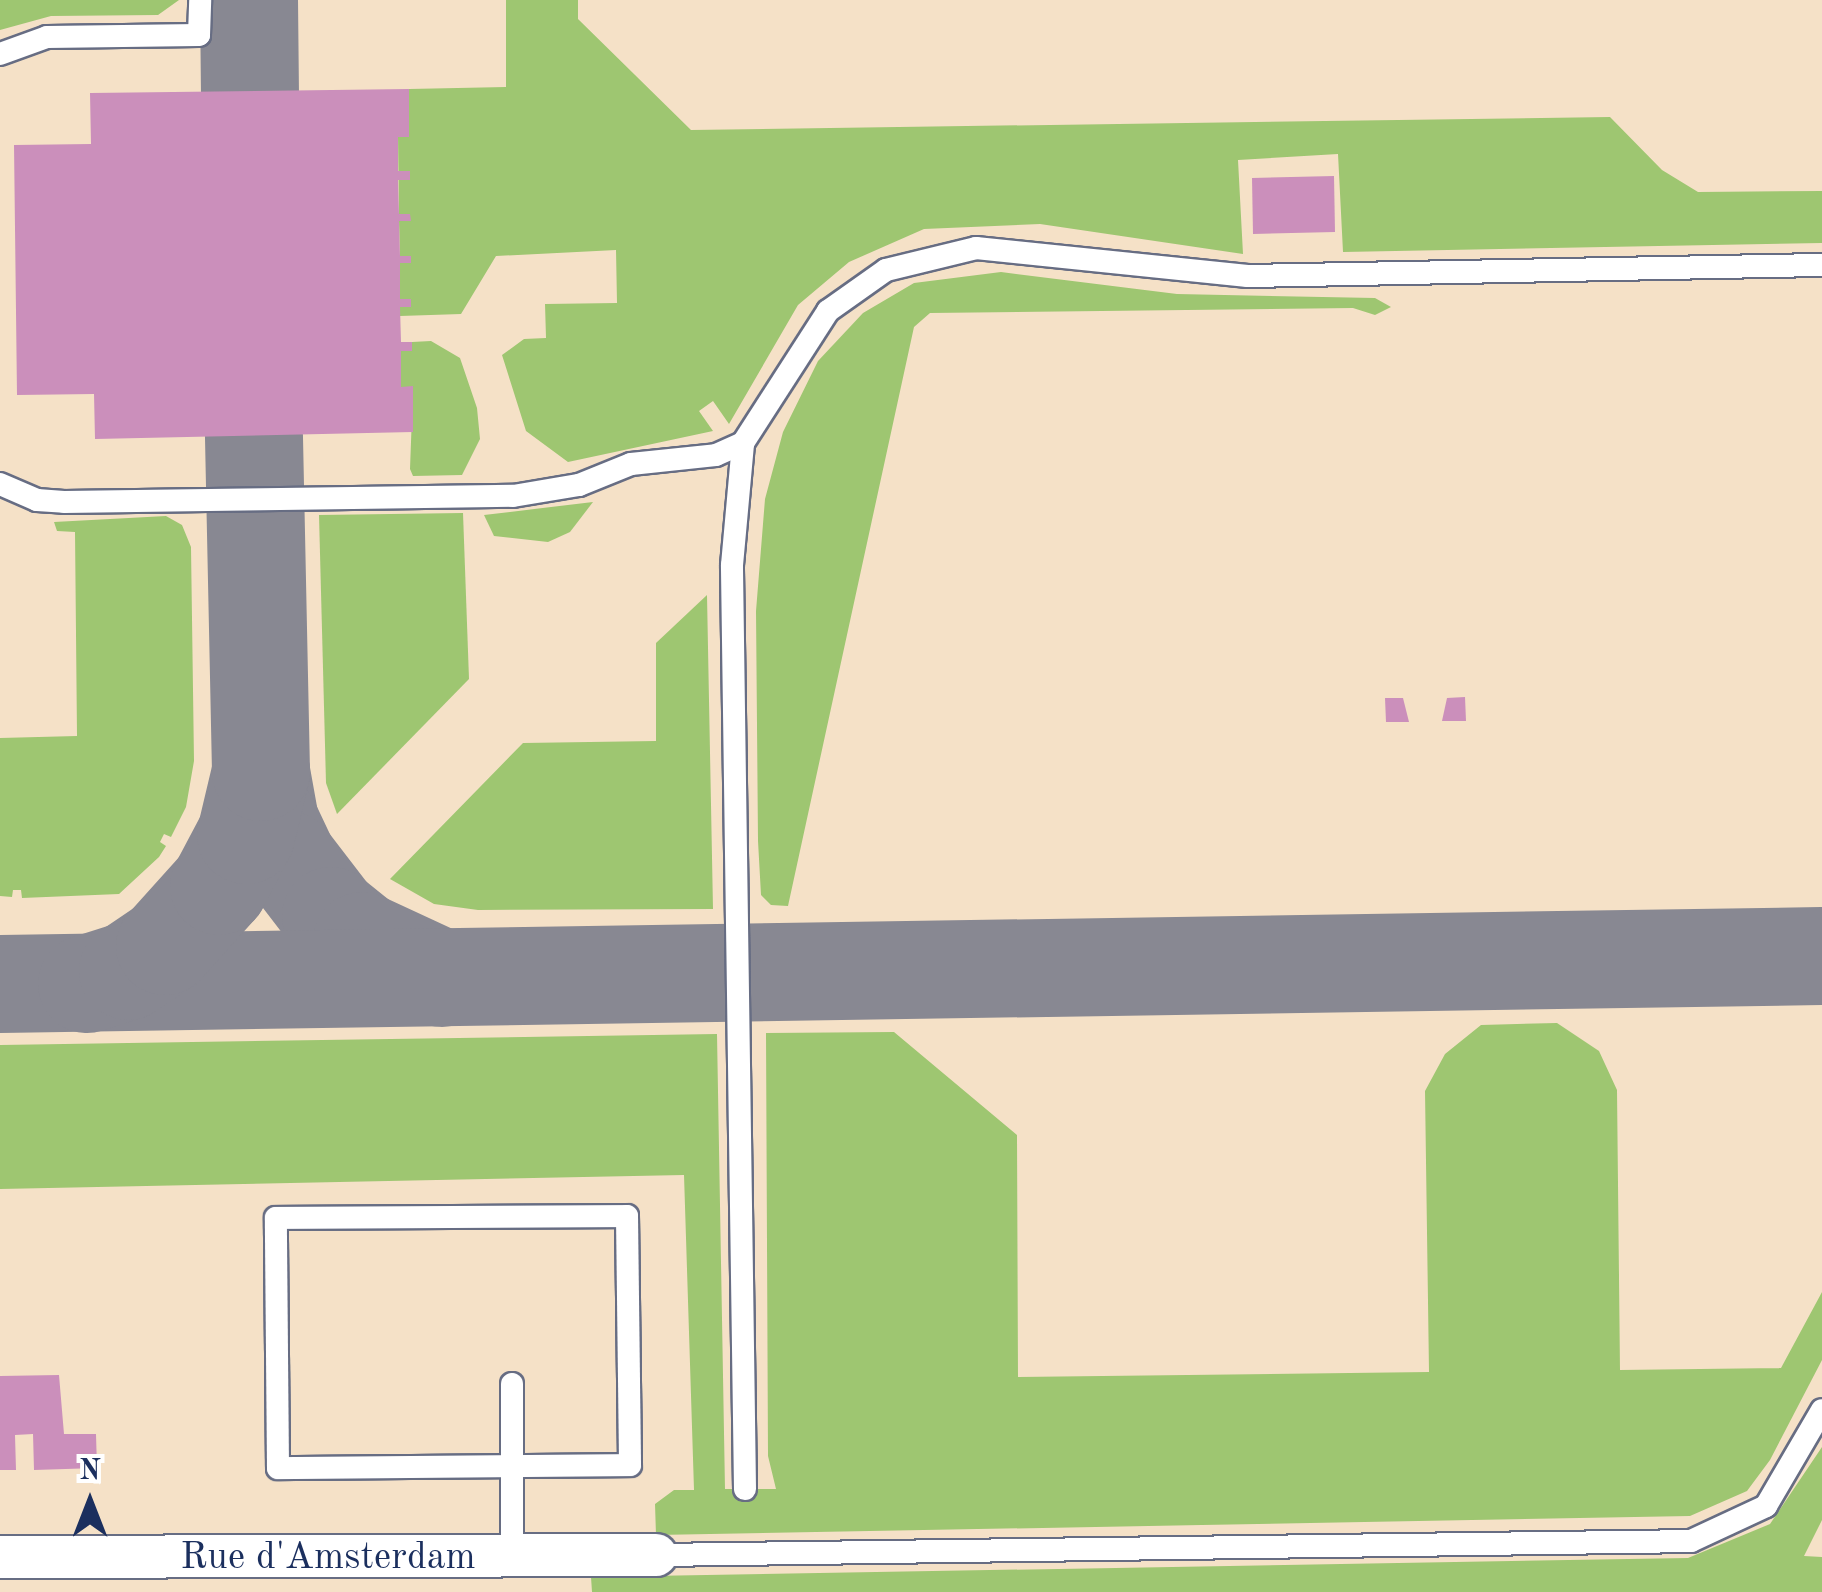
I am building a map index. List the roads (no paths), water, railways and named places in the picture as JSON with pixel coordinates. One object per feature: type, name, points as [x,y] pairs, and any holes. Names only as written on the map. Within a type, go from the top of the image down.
[{"type":"street","name":"Rue d'Amsterdam","points":[[0,1557],[656,1555]]},
{"type":"lane","points":[[0,54],[47,37],[198,36],[200,0]]},
{"type":"lane","points":[[745,1489],[732,565],[743,443],[828,312],[886,270],[950,250],[1027,248],[1248,276],[1822,265]]},
{"type":"lane","points":[[0,484],[36,500],[64,502],[513,496],[579,485],[631,464],[716,455],[743,443]]},
{"type":"lane","points":[[627,1216],[630,1465],[512,1466],[278,1468],[276,1218],[627,1216]]},
{"type":"lane","points":[[512,1384],[512,1557]]},
{"type":"lane","points":[[656,1555],[1691,1542],[1766,1506],[1822,1410]]}]
